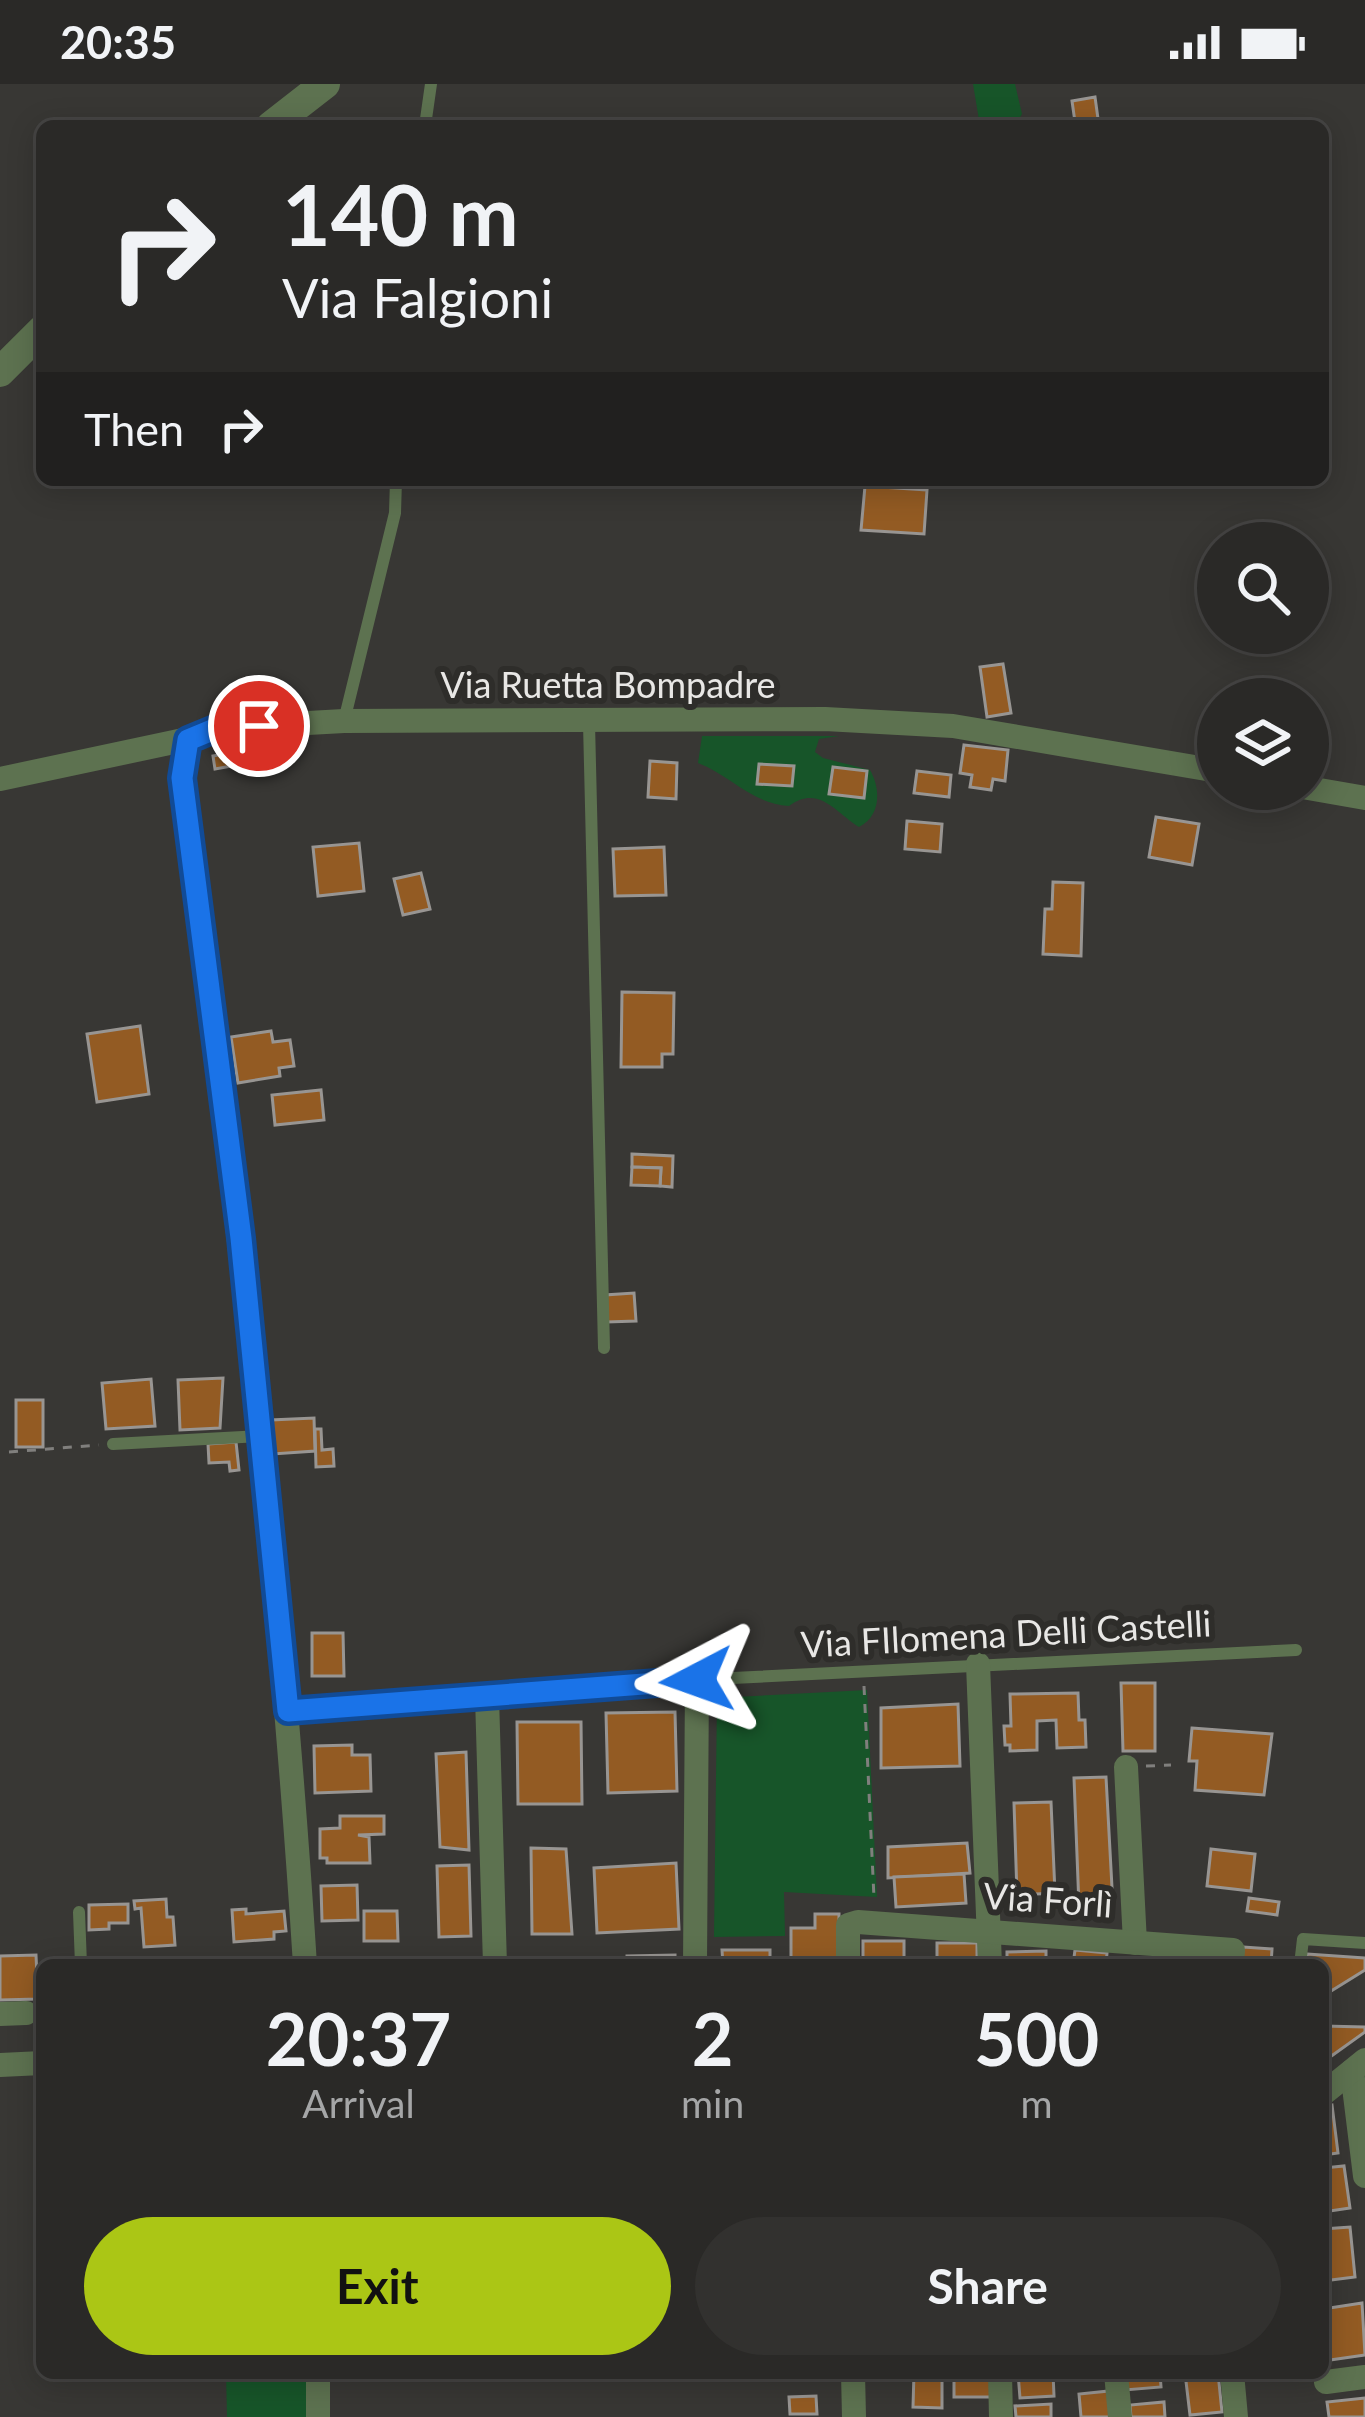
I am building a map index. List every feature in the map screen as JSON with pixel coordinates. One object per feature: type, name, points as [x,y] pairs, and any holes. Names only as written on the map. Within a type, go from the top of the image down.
[{"type":"street","points":[[279,120],[325,84]]},
{"type":"street","points":[[0,372],[36,336]]},
{"type":"street","name":"Via Ruetta Bompadre","points":[[0,779],[188,740],[217,728],[344,721],[825,719],[953,726],[1197,767]]},
{"type":"street","points":[[188,740],[182,778],[241,1238],[288,1711],[305,1959]]},
{"type":"street","points":[[1329,792],[1365,798]]},
{"type":"street","points":[[978,1664],[990,1959]]},
{"type":"street","points":[[695,1959],[697,1680]]},
{"type":"street","points":[[487,1697],[495,1959]]},
{"type":"street","points":[[1123,1950],[1126,1768]]},
{"type":"street","name":"Via Forlì","points":[[848,1959],[848,1925],[858,1922],[989,1931],[1123,1950],[1233,1950],[1232,1959]]},
{"type":"street","points":[[0,2065],[36,2063]]},
{"type":"street","points":[[1329,2089],[1359,2065]]},
{"type":"street","points":[[1359,2065],[1365,2176]]},
{"type":"street","points":[[1326,2382],[1365,2377]]},
{"type":"street","points":[[318,2417],[319,2379]]},
{"type":"street","points":[[853,2379],[854,2417]]},
{"type":"street","points":[[1000,2379],[1001,2417]]},
{"type":"street","points":[[1117,2379],[1120,2417]]},
{"type":"street","points":[[1233,2379],[1236,2417]]},
{"type":"lane","points":[[426,120],[430,84]]},
{"type":"lane","points":[[344,721],[395,513],[396,486]]},
{"type":"lane","points":[[589,723],[604,1348]]},
{"type":"lane","points":[[113,1444],[260,1436]]},
{"type":"lane","name":"Via FIlomena Delli Castelli","points":[[288,1711],[697,1680],[1296,1650]]},
{"type":"lane","points":[[79,1912],[81,1959]]},
{"type":"lane","points":[[1301,1959],[1303,1940],[1365,1943]]},
{"type":"path","points":[[9,1452],[113,1444]]},
{"type":"path","points":[[864,1670],[874,1924]]},
{"type":"green space","points":[[973,84],[1015,84],[1019,119],[979,120]]},
{"type":"green space","points":[[702,736],[839,736],[819,739],[815,752],[870,770],[877,793],[872,816],[859,827],[818,799],[789,806],[752,795],[698,763]]},
{"type":"green space","points":[[867,1690],[877,1897],[784,1892],[785,1936],[714,1937],[717,1698]]},
{"type":"green space","points":[[226,2379],[306,2379],[307,2417],[227,2417]]},
{"type":"building","points":[[1095,97],[1098,120],[1075,120],[1072,101]]},
{"type":"building","points":[[865,486],[927,490],[924,534],[861,530]]},
{"type":"building","points":[[1003,664],[1011,713],[987,717],[980,667]]},
{"type":"building","points":[[964,745],[1008,750],[1005,781],[993,779],[991,790],[970,787],[972,775],[960,773]]},
{"type":"building","points":[[245,750],[248,763],[215,769],[213,756]]},
{"type":"building","points":[[650,761],[677,763],[676,799],[648,797]]},
{"type":"building","points":[[759,764],[794,766],[792,786],[757,784]]},
{"type":"building","points":[[833,767],[867,771],[864,798],[829,794]]},
{"type":"building","points":[[917,771],[951,775],[949,797],[914,793]]},
{"type":"building","points":[[1156,817],[1199,824],[1192,865],[1149,857]]},
{"type":"building","points":[[907,821],[942,824],[940,852],[905,849]]},
{"type":"building","points":[[359,843],[364,891],[318,896],[313,847]]},
{"type":"building","points":[[664,847],[666,895],[615,896],[613,849]]},
{"type":"building","points":[[421,873],[430,909],[403,915],[394,879]]},
{"type":"building","points":[[1053,882],[1083,883],[1081,956],[1043,954],[1045,909],[1052,909]]},
{"type":"building","points":[[622,992],[674,993],[673,1054],[662,1054],[662,1067],[621,1067]]},
{"type":"building","points":[[140,1026],[149,1094],[97,1102],[87,1034]]},
{"type":"building","points":[[271,1031],[273,1042],[290,1040],[294,1066],[279,1068],[280,1076],[238,1083],[231,1037]]},
{"type":"building","points":[[321,1090],[324,1120],[275,1125],[272,1095]]},
{"type":"building","points":[[632,1154],[673,1156],[672,1187],[660,1186],[661,1168],[632,1167]]},
{"type":"building","points":[[632,1167],[661,1168],[660,1186],[631,1185]]},
{"type":"building","points":[[634,1293],[636,1321],[607,1322],[605,1295]]},
{"type":"building","points":[[223,1378],[220,1428],[180,1430],[178,1380]]},
{"type":"building","points":[[151,1379],[155,1426],[106,1429],[102,1383]]},
{"type":"building","points":[[16,1400],[43,1400],[43,1447],[16,1447]]},
{"type":"building","points":[[314,1418],[315,1451],[273,1454],[271,1420]]},
{"type":"building","points":[[315,1429],[321,1429],[322,1450],[333,1449],[334,1466],[316,1467]]},
{"type":"building","points":[[236,1442],[239,1470],[230,1471],[229,1462],[209,1463],[208,1444]]},
{"type":"building","points":[[312,1633],[343,1633],[344,1676],[312,1676]]},
{"type":"building","points":[[1121,1683],[1155,1683],[1155,1751],[1123,1751]]},
{"type":"building","points":[[1078,1693],[1086,1747],[1057,1748],[1056,1720],[1037,1721],[1037,1750],[1010,1751],[1010,1745],[1005,1745],[1004,1726],[1011,1726],[1010,1694]]},
{"type":"building","points":[[958,1704],[960,1766],[881,1768],[881,1708]]},
{"type":"building","points":[[675,1712],[677,1791],[608,1793],[606,1713]]},
{"type":"building","points":[[517,1722],[581,1722],[582,1804],[518,1804]]},
{"type":"building","points":[[1192,1728],[1272,1734],[1264,1795],[1195,1790],[1197,1761],[1189,1761]]},
{"type":"building","points":[[352,1745],[352,1755],[370,1755],[371,1791],[315,1793],[314,1746]]},
{"type":"building","points":[[466,1752],[469,1850],[440,1847],[436,1754]]},
{"type":"building","points":[[1106,1777],[1113,1906],[1079,1906],[1074,1778]]},
{"type":"building","points":[[1051,1802],[1055,1893],[1017,1895],[1014,1803]]},
{"type":"building","points":[[340,1816],[384,1816],[384,1834],[358,1835],[369,1837],[370,1863],[327,1863],[327,1858],[320,1858],[320,1829],[340,1828]]},
{"type":"building","points":[[967,1843],[970,1873],[888,1878],[888,1847]]},
{"type":"building","points":[[531,1848],[566,1849],[572,1934],[532,1934]]},
{"type":"building","points":[[1211,1849],[1255,1854],[1251,1891],[1207,1886]]},
{"type":"building","points":[[676,1863],[679,1929],[597,1933],[594,1868]]},
{"type":"building","points":[[469,1865],[471,1936],[439,1937],[437,1866]]},
{"type":"building","points":[[964,1874],[966,1903],[896,1907],[894,1877]]},
{"type":"building","points":[[357,1885],[358,1920],[322,1921],[321,1886]]},
{"type":"building","points":[[1249,1898],[1279,1902],[1277,1915],[1247,1911]]},
{"type":"building","points":[[166,1899],[175,1945],[144,1947],[141,1908],[135,1909],[134,1901]]},
{"type":"building","points":[[128,1904],[128,1923],[89,1930],[89,1905]]},
{"type":"building","points":[[246,1909],[246,1914],[284,1911],[286,1931],[274,1932],[274,1939],[234,1942],[232,1910]]},
{"type":"building","points":[[364,1911],[397,1911],[398,1941],[364,1941]]},
{"type":"building","points":[[815,1914],[839,1914],[839,1959],[791,1959],[791,1928],[815,1928]]},
{"type":"building","points":[[863,1941],[904,1941],[904,1959],[863,1959]]},
{"type":"building","points":[[937,1943],[977,1943],[977,1959],[937,1959]]},
{"type":"building","points":[[1243,1947],[1272,1949],[1271,1959],[1242,1959]]},
{"type":"building","points":[[722,1950],[770,1950],[770,1959],[723,1959]]},
{"type":"building","points":[[1075,1950],[1107,1953],[1106,1959],[1074,1959]]},
{"type":"building","points":[[1046,1951],[1046,1959],[1007,1959],[1007,1952]]},
{"type":"building","points":[[1155,1952],[1223,1958],[1223,1959],[1154,1959]]},
{"type":"building","points":[[1307,1954],[1365,1958],[1365,1970],[1329,1992],[1329,1959],[1307,1959]]},
{"type":"building","points":[[36,1955],[36,1999],[0,2000],[0,1956]]},
{"type":"building","points":[[675,1955],[675,1959],[627,1959]]},
{"type":"building","points":[[1329,2026],[1365,2027],[1365,2032],[1329,2058]]},
{"type":"building","points":[[1329,2106],[1338,2153],[1329,2154]]},
{"type":"building","points":[[1344,2166],[1350,2208],[1329,2211],[1329,2167]]},
{"type":"building","points":[[1350,2227],[1355,2277],[1329,2280],[1329,2229]]},
{"type":"building","points":[[1362,2303],[1365,2355],[1330,2360],[1329,2308]]},
{"type":"building","points":[[914,2379],[942,2379],[942,2408],[913,2407]]},
{"type":"building","points":[[954,2379],[991,2379],[991,2397],[954,2397]]},
{"type":"building","points":[[1018,2379],[1053,2379],[1054,2396],[1020,2398]]},
{"type":"building","points":[[1124,2379],[1160,2379],[1161,2387],[1125,2390]]},
{"type":"building","points":[[1186,2379],[1219,2379],[1222,2412],[1190,2415]]},
{"type":"building","points":[[1109,2391],[1112,2417],[1081,2417],[1079,2394]]},
{"type":"building","points":[[816,2396],[817,2414],[790,2414],[789,2397]]},
{"type":"building","points":[[1365,2398],[1365,2417],[1329,2417],[1327,2402]]},
{"type":"building","points":[[1164,2402],[1165,2417],[1131,2417],[1130,2405]]},
{"type":"building","points":[[1051,2404],[1051,2417],[1016,2417],[1015,2406]]},
{"type":"route","points":[[259,726],[217,728],[188,740],[182,778],[241,1238],[288,1711],[697,1680]]}]
